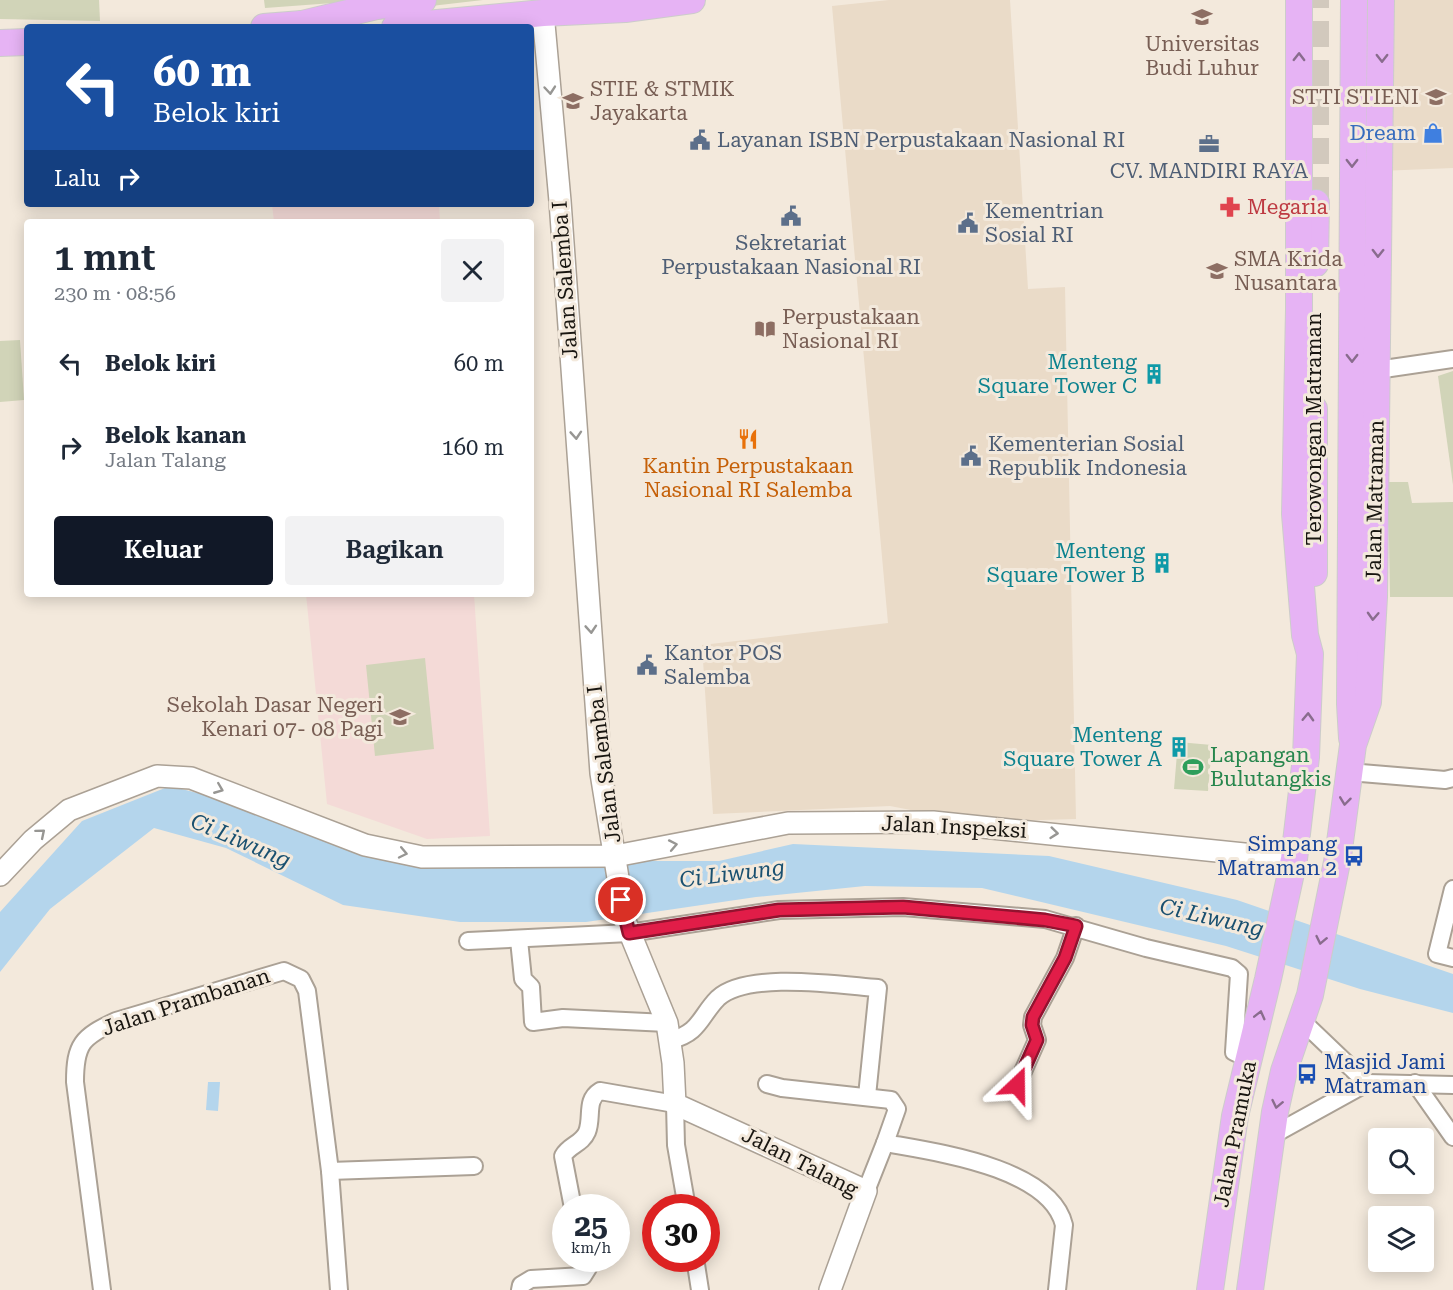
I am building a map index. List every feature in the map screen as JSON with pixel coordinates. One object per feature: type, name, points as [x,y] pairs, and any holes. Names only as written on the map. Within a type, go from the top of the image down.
[{"type":"main road","points":[[303,24],[376,6],[423,0]]},
{"type":"main road","points":[[427,24],[543,13],[625,9],[692,0]]},
{"type":"main road","points":[[1353,745],[1350,704],[1354,0]]},
{"type":"main road","points":[[1292,870],[1306,758],[1310,654],[1305,636],[1295,514],[1299,309],[1297,195],[1300,1]]},
{"type":"main road","name":"Jalan Matraman","points":[[1310,995],[1333,886],[1353,745],[1368,702],[1374,597],[1379,4]]},
{"type":"main road","points":[[0,43],[24,42]]},
{"type":"main road","name":"Terowongan Matraman","points":[[1310,654],[1315,632],[1316,203]]},
{"type":"main road","name":"Jalan Pramuka","points":[[1210,1290],[1224,1178],[1235,1116],[1292,870]]},
{"type":"main road","name":"Jalan Pramuka","points":[[1250,1290],[1271,1136],[1284,1071],[1310,995]]},
{"type":"street","name":"Jalan Salemba I","points":[[0,875],[33,840],[69,810],[157,776],[191,778],[364,845],[422,857],[615,857],[602,773],[560,201],[543,13]]},
{"type":"street","points":[[1377,370],[1453,359]]},
{"type":"street","points":[[1349,772],[1445,780],[1453,778]]},
{"type":"street","name":"Jalan Inspeksi","points":[[615,857],[788,823],[933,822],[1292,870]]},
{"type":"street","points":[[615,857],[627,927],[669,1032],[676,1145],[685,1194]]},
{"type":"street","points":[[1445,956],[1453,889]]},
{"type":"street","points":[[468,941],[519,940],[779,910],[903,907],[1045,920],[1076,926],[1146,948],[1232,968],[1239,974],[1234,1052],[1249,1059]]},
{"type":"street","points":[[1017,1085],[1037,1040],[1032,1025],[1033,1017],[1065,958],[1076,926]]},
{"type":"street","points":[[519,940],[524,980],[531,987],[533,1022],[563,1018],[669,1032],[683,1037],[698,1026],[718,998],[740,985],[805,982],[878,988],[867,1095]]},
{"type":"street","name":"Jalan Prambanan","points":[[102,1290],[75,1082],[75,1059],[81,1044],[92,1032],[116,1021],[284,971],[294,973],[301,979],[307,991],[330,1171],[339,1290]]},
{"type":"street","points":[[1300,1020],[1366,1083]]},
{"type":"street","points":[[767,1083],[782,1088],[884,1097],[896,1105],[885,1143],[866,1191]]},
{"type":"street","points":[[1271,1136],[1366,1083],[1453,1085]]},
{"type":"street","points":[[1415,1083],[1453,1137]]},
{"type":"street","points":[[570,1194],[563,1156],[566,1151],[580,1142],[587,1131],[591,1100],[595,1094],[600,1090],[675,1104]]},
{"type":"street","name":"Jalan Talang","points":[[675,1104],[866,1191],[832,1289]]},
{"type":"street","points":[[885,1143],[966,1157],[998,1169],[1050,1198],[1062,1216],[1064,1225],[1057,1290]]},
{"type":"street","points":[[330,1171],[474,1166]]},
{"type":"street","points":[[520,1290],[521,1285],[531,1279],[584,1276],[586,1272]]},
{"type":"street","points":[[697,1272],[700,1290]]},
{"type":"shaded area","name":"Kementerian Sosial Republik Indonesia","points":[[889,0],[1010,0],[1028,289],[1065,287],[1076,819],[973,822],[890,806],[713,814],[702,645],[888,623],[832,6]]},
{"type":"shaded area","points":[[1381,0],[1453,0],[1453,168],[1380,171]]},
{"type":"shaded area","points":[[272,207],[439,207],[440,219],[274,219]]},
{"type":"shaded area","name":"Sekolah Dasar Negeri Kenari 07- 08 Pagi","points":[[306,597],[474,597],[490,836],[427,839],[327,804]]},
{"type":"green space","points":[[0,0],[99,0],[100,21],[0,19]]},
{"type":"green space","points":[[264,0],[483,0],[414,8],[333,3],[265,8]]},
{"type":"green space","points":[[20,340],[24,400],[0,402],[0,341]]},
{"type":"green space","points":[[1453,371],[1453,485],[1438,376]]},
{"type":"green space","points":[[1388,482],[1408,482],[1412,503],[1453,502],[1453,597],[1390,597]]},
{"type":"green space","points":[[425,658],[434,749],[375,756],[366,665]]},
{"type":"green space","name":"Lapangan Bulutangkis","points":[[1178,742],[1212,745],[1208,791],[1174,789]]},
{"type":"water","name":"Ci Liwung","points":[[170,786],[268,811],[361,852],[582,861],[719,861],[793,844],[1049,856],[1237,900],[1453,974],[1453,1013],[1360,989],[1226,946],[982,888],[865,886],[756,897],[586,922],[460,922],[343,905],[226,848],[154,828],[50,909],[0,972],[0,912],[82,821]]},
{"type":"water","points":[[208,1082],[220,1082],[218,1111],[206,1110]]},
{"type":"tunnel","points":[[1316,0],[1316,203]]},
{"type":"place","name":"Universitas Budi Luhur","points":[[1202,17]]},
{"type":"place","name":"STTI STIENI","points":[[1436,97]]},
{"type":"place","name":"STIE & STMIK Jayakarta","points":[[573,101]]},
{"type":"place","name":"Dream","points":[[1433,133]]},
{"type":"place","name":"Layanan ISBN Perpustakaan Nasional RI","points":[[700,140]]},
{"type":"place","name":"CV. MANDIRI RAYA","points":[[1209,144]]},
{"type":"place","name":"Megaria","points":[[1230,207]]},
{"type":"place","name":"Sekretariat Perpustakaan Nasional RI","points":[[791,216]]},
{"type":"place","name":"Kementrian Sosial RI","points":[[968,223]]},
{"type":"place","name":"SMA Krida Nusantara","points":[[1217,271]]},
{"type":"place","name":"Perpustakaan Nasional RI","points":[[765,329]]},
{"type":"place","name":"Menteng Square Tower C","points":[[1154,374]]},
{"type":"place","name":"Kantin Perpustakaan Nasional RI Salemba","points":[[748,439]]},
{"type":"place","name":"Kementerian Sosial Republik Indonesia","points":[[971,456]]},
{"type":"place","name":"Menteng Square Tower B","points":[[1162,563]]},
{"type":"place","name":"Kantor POS Salemba","points":[[647,665]]},
{"type":"place","name":"Sekolah Dasar Negeri Kenari 07- 08 Pagi","points":[[400,717]]},
{"type":"place","name":"Menteng Square Tower A","points":[[1179,747]]},
{"type":"place","name":"Lapangan Bulutangkis","points":[[1193,767]]},
{"type":"place","name":"Simpang Matraman 2","points":[[1354,856]]},
{"type":"place","name":"Masjid Jami Matraman","points":[[1307,1074]]},
{"type":"route","points":[[621,900],[629,933],[779,910],[903,907],[1045,920],[1076,926],[1065,958],[1031,1022],[1036,1031],[1037,1040],[1017,1085]]}]
